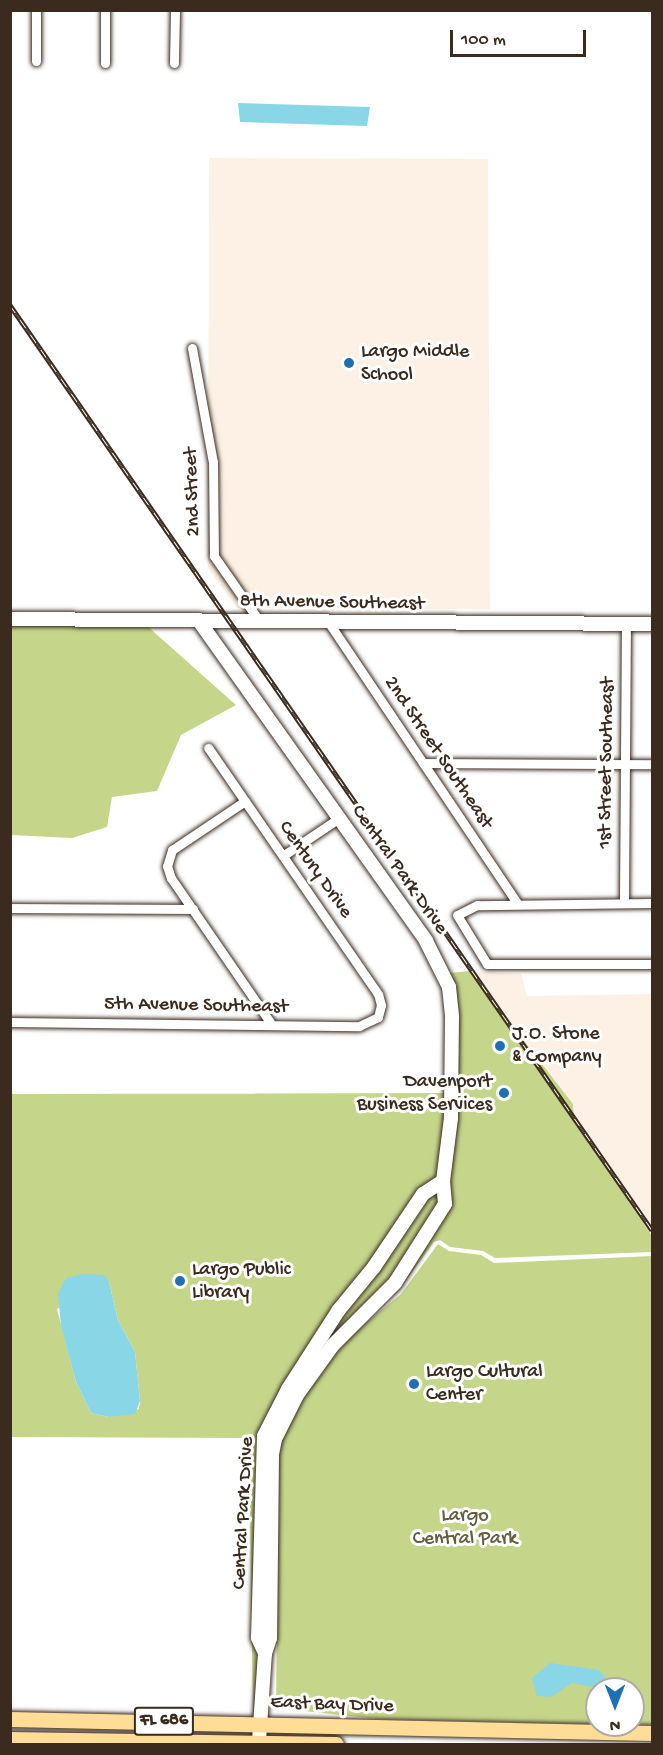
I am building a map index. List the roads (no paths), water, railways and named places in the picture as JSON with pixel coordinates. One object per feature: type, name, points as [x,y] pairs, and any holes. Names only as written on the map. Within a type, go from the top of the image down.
[{"type":"main road","name":"East Bay Drive","points":[[10,1719],[652,1733]]},
{"type":"main road","name":"East Bay Drive","points":[[10,1739],[336,1744]]},
{"type":"street","points":[[36,10],[36,61]]},
{"type":"street","points":[[105,10],[105,63]]},
{"type":"street","points":[[174,63],[175,10]]},
{"type":"street","name":"2nd Street","points":[[192,348],[213,462],[214,556],[261,622]]},
{"type":"street","name":"8th Avenue Southeast","points":[[10,619],[652,624]]},
{"type":"street","name":"Central Park Drive","points":[[199,621],[426,941],[449,987],[451,1118],[443,1181],[445,1204],[430,1231],[395,1282],[333,1345],[297,1395],[275,1439],[272,1454],[270,1638],[265,1653],[259,1743]]},
{"type":"street","name":"2nd Street Southeast","points":[[329,623],[517,903]]},
{"type":"street","name":"1st Street Southeast","points":[[624,903],[626,623]]},
{"type":"street","name":"Century Drive","points":[[208,748],[378,994],[381,1005],[378,1017]]},
{"type":"street","points":[[423,763],[652,764]]},
{"type":"street","points":[[245,801],[172,850],[167,866],[193,909],[272,1025]]},
{"type":"street","points":[[284,855],[339,818]]},
{"type":"street","points":[[652,903],[477,905],[457,915],[487,964],[652,964]]},
{"type":"street","points":[[10,908],[193,909]]},
{"type":"street","name":"5th Avenue Southeast","points":[[10,1022],[359,1026],[378,1017]]},
{"type":"street","name":"Central Park Drive","points":[[265,1653],[258,1638],[264,1436],[288,1389],[338,1311],[374,1267],[423,1194],[443,1181]]},
{"type":"water","points":[[238,103],[370,107],[367,126],[240,122]]},
{"type":"water","points":[[83,1274],[104,1275],[109,1282],[118,1320],[135,1352],[140,1401],[135,1414],[109,1417],[91,1413],[76,1382],[61,1326],[58,1294],[66,1278]]},
{"type":"water","points":[[550,1663],[599,1670],[605,1677],[585,1677],[585,1685],[572,1683],[551,1697],[537,1696],[532,1678]]},
{"type":"railway","points":[[10,305],[652,1230]]},
{"type":"place","name":"Largo Middle School","points":[[349,363]]},
{"type":"place","name":"J.O. Stone & Company","points":[[500,1046]]},
{"type":"place","name":"Davenport Business Services","points":[[504,1093]]},
{"type":"place","name":"Largo Public Library","points":[[180,1281]]},
{"type":"place","name":"Largo Cultural Center","points":[[414,1384]]},
{"type":"park label","name":"Largo Central Park","points":[[465,1528]]}]
